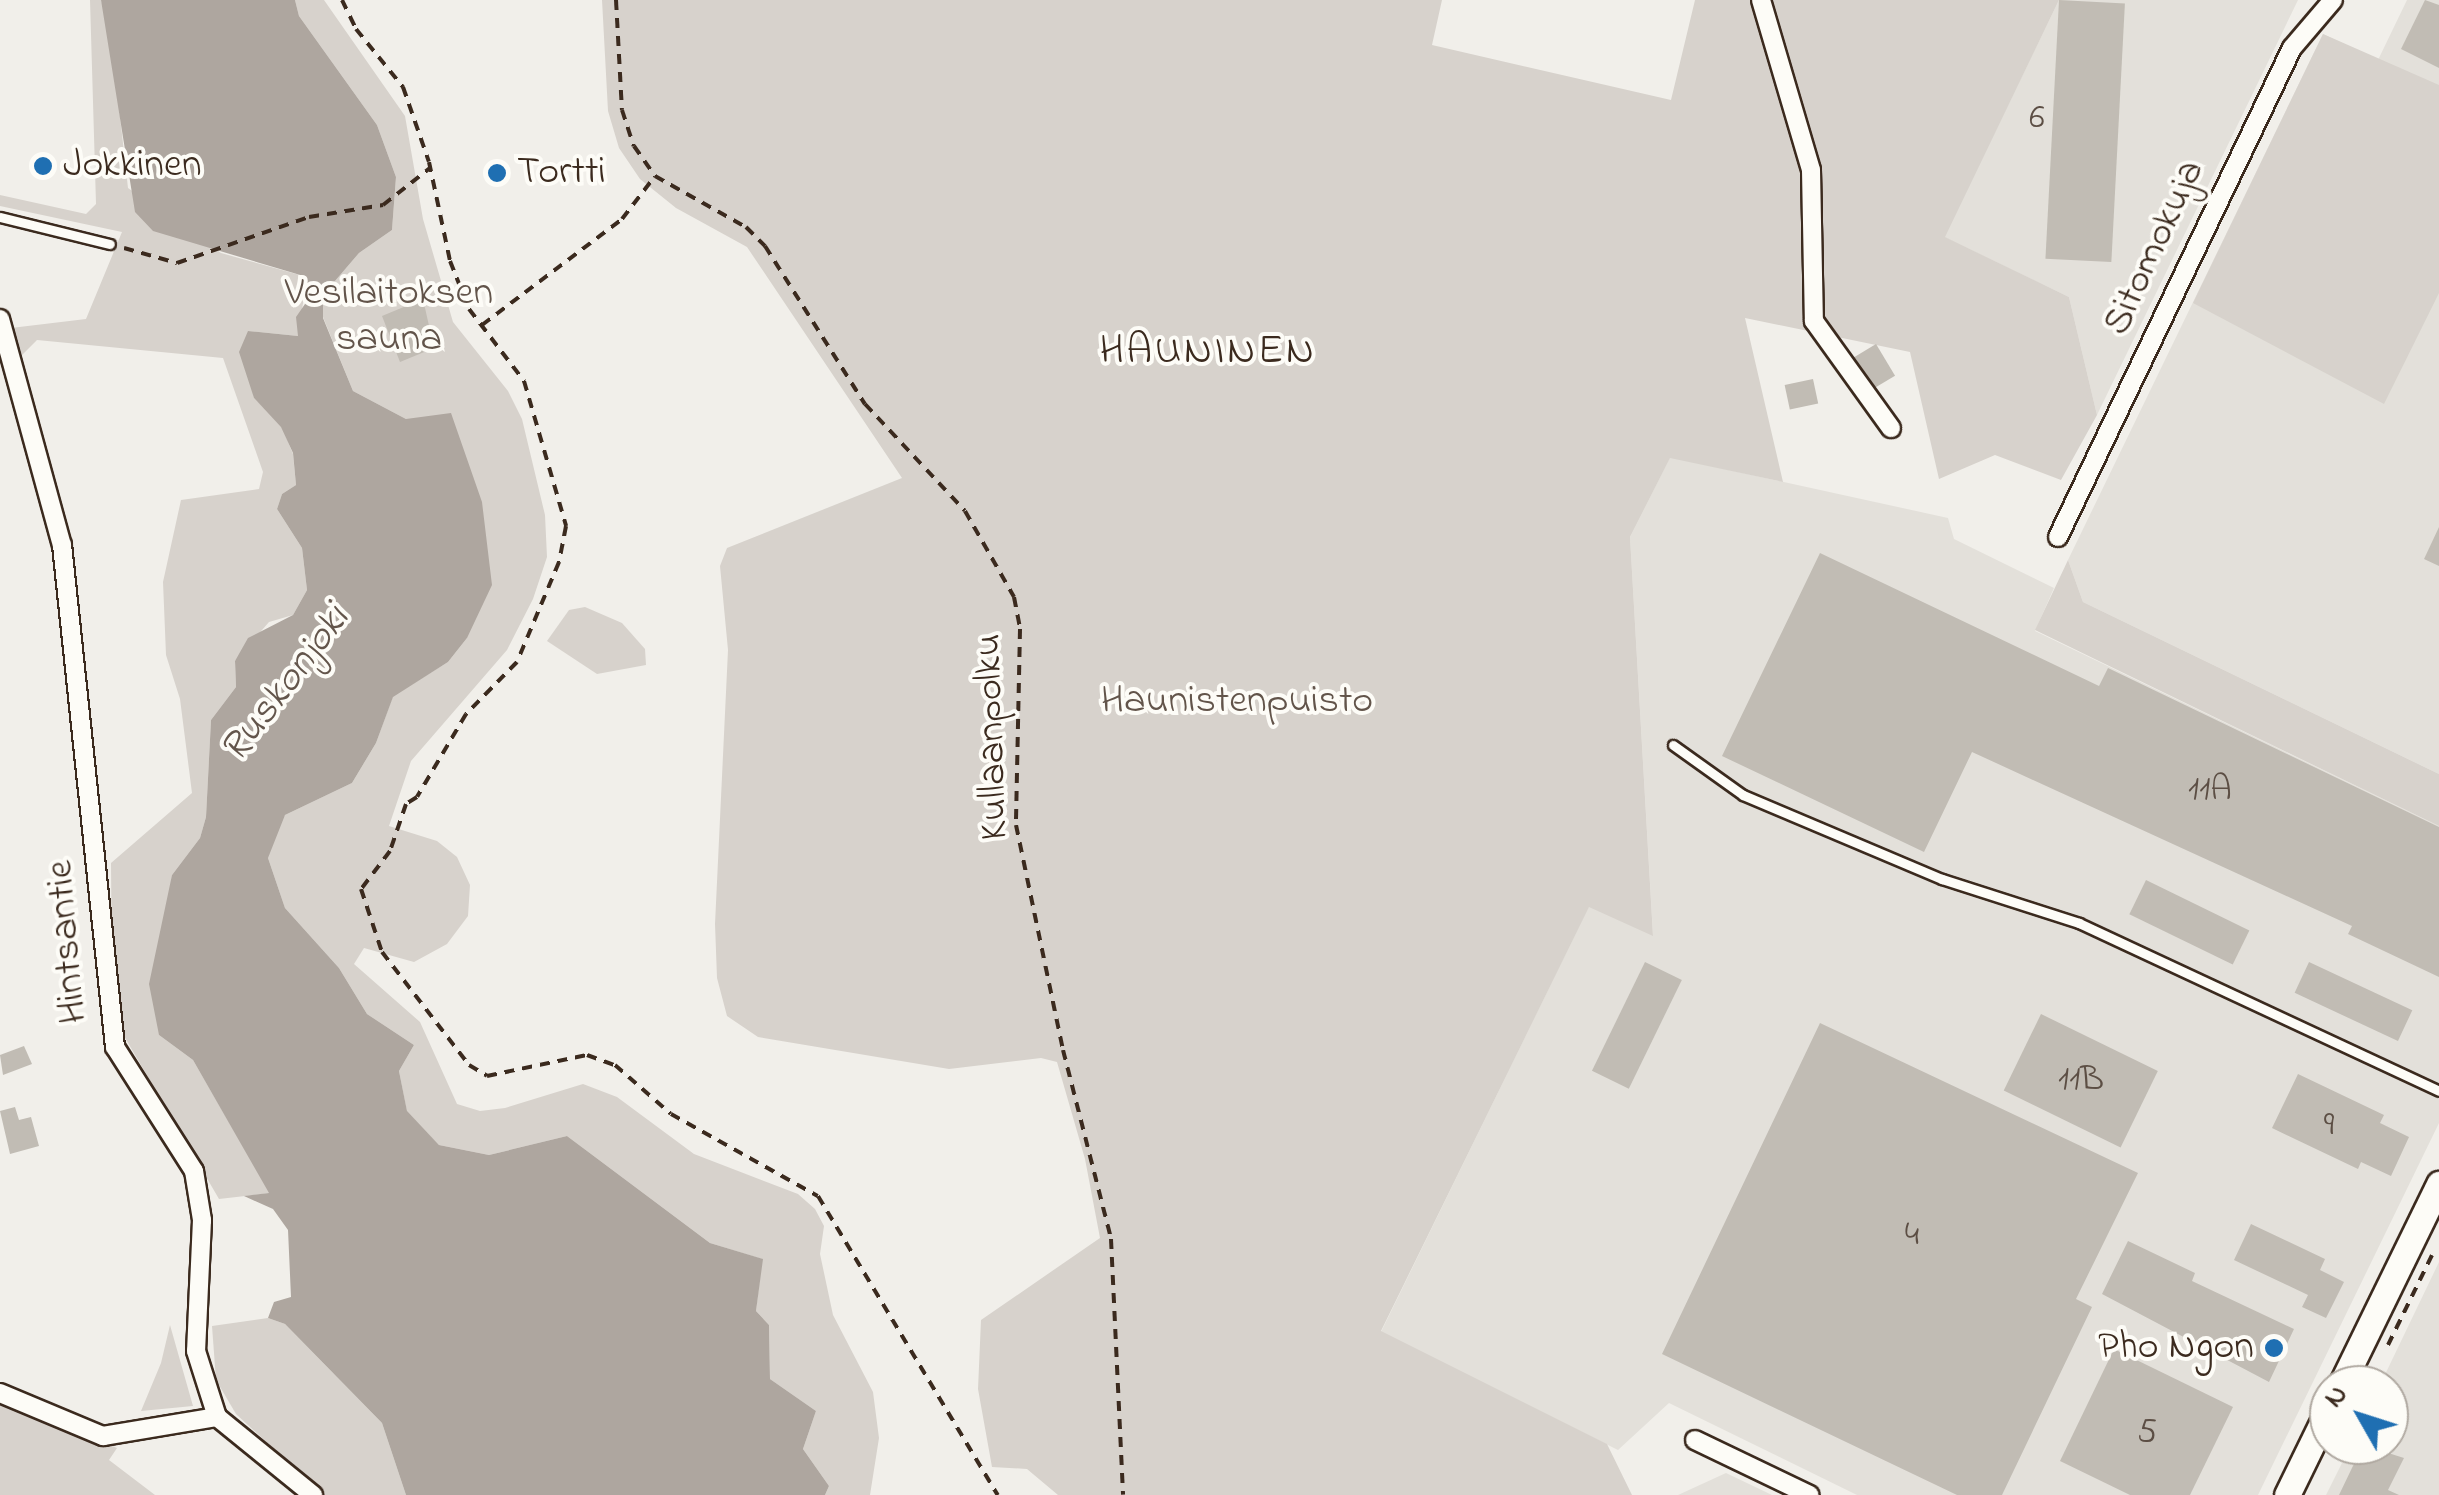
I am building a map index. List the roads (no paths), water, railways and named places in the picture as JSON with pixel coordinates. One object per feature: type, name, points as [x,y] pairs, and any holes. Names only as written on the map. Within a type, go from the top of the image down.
[{"type":"street","points":[[1761,0],[1811,170],[1814,321],[1891,428]]},
{"type":"street","name":"Sitomokuja","points":[[2058,536],[2292,48],[2333,0]]},
{"type":"street","name":"Hintsantie","points":[[0,319],[62,545],[73,620],[107,1015],[115,1048],[194,1171],[202,1220],[196,1351],[217,1417]]},
{"type":"street","points":[[2351,1365],[2438,1188]]},
{"type":"street","points":[[0,1393],[103,1436],[217,1417],[313,1495]]},
{"type":"street","points":[[1694,1440],[1810,1495]]},
{"type":"street","points":[[2287,1495],[2309,1450]]},
{"type":"lane","points":[[0,217],[110,244]]},
{"type":"lane","points":[[1673,745],[1743,795],[1942,879],[2079,923],[2439,1091]]},
{"type":"water","name":"Ruskonjoki","points":[[101,0],[295,0],[299,16],[377,125],[396,177],[392,230],[359,253],[323,295],[323,318],[353,391],[406,419],[451,413],[482,502],[492,585],[467,638],[448,662],[393,697],[376,743],[352,783],[285,815],[268,858],[285,908],[339,968],[367,1014],[414,1045],[399,1071],[407,1111],[439,1145],[489,1155],[567,1136],[710,1243],[763,1259],[756,1311],[769,1325],[770,1379],[816,1411],[803,1449],[829,1486],[825,1495],[406,1495],[382,1423],[285,1324],[268,1318],[274,1302],[291,1297],[288,1230],[273,1209],[244,1196],[269,1193],[193,1060],[159,1035],[149,984],[172,875],[200,838],[206,817],[211,720],[236,687],[235,661],[248,638],[293,615],[307,590],[302,548],[277,509],[282,494],[296,485],[293,453],[281,427],[254,398],[239,352],[248,331],[298,336],[296,317],[305,304],[307,277],[153,231],[135,212]]},
{"type":"place","name":"Jokkinen","points":[[43,166]]},
{"type":"place","name":"Tortti","points":[[497,173]]},
{"type":"place","name":"Pho Ngon","points":[[2274,1348]]},
{"type":"district","name":"HAUNINEN","points":[[1208,352]]},
{"type":"park label","name":"Vesilaitoksen sauna","points":[[389,317]]},
{"type":"park label","name":"Haunistenpuisto","points":[[1237,702]]}]
